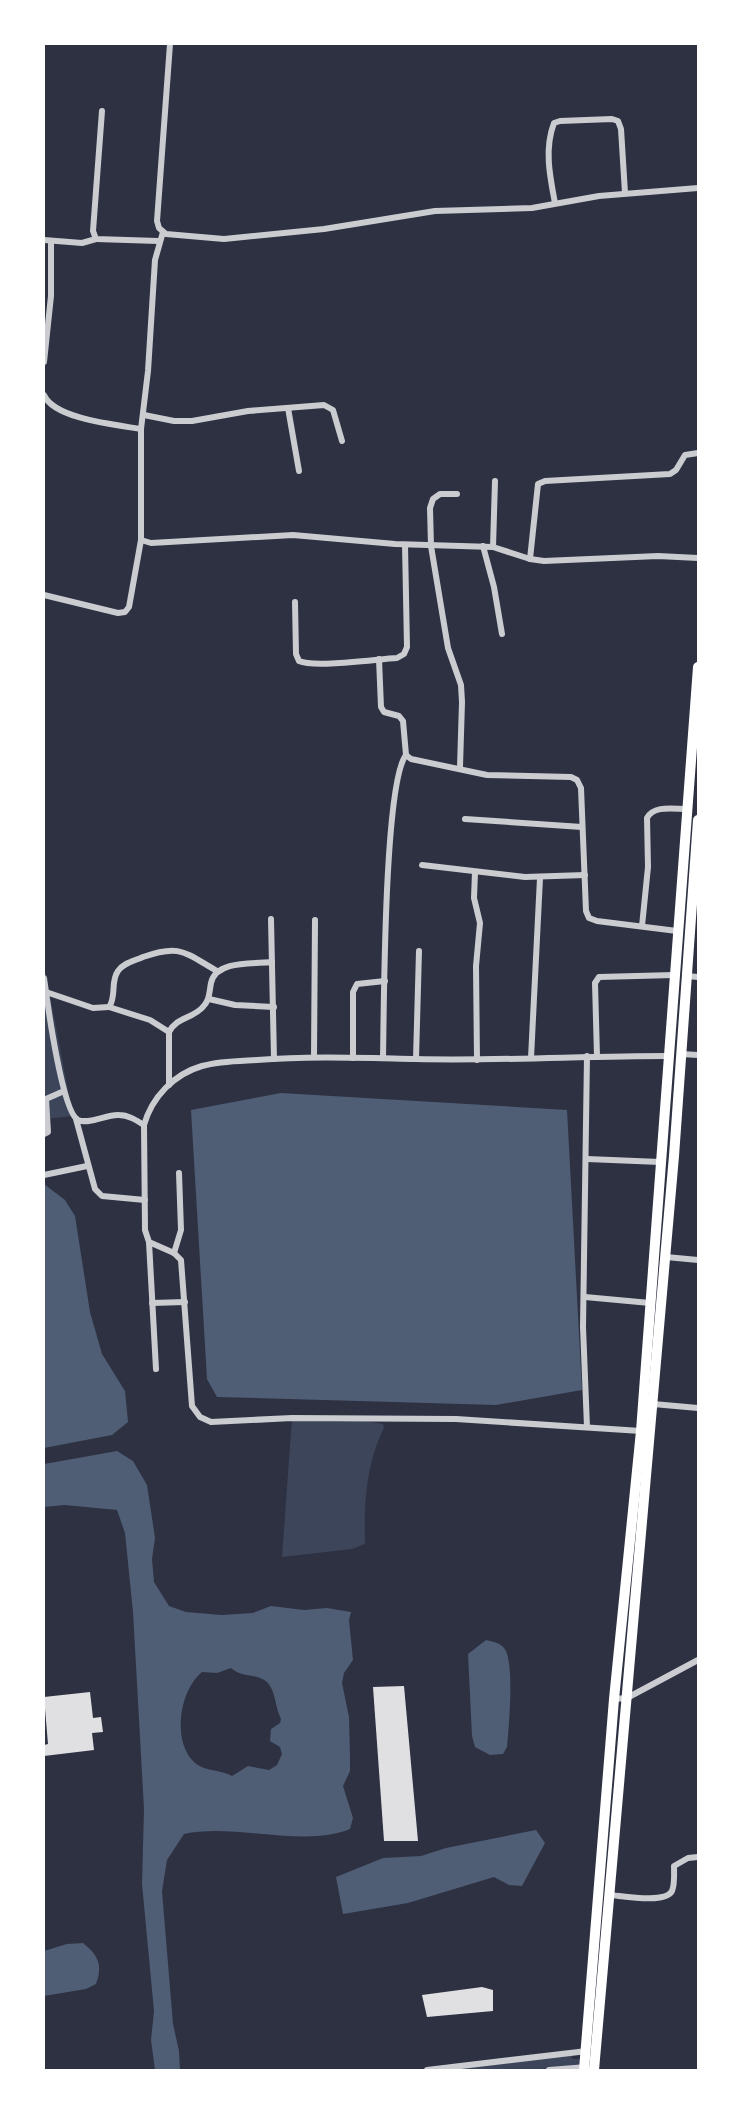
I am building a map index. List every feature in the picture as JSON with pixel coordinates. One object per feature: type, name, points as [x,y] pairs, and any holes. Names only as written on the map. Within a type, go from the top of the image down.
[{"type":"main road","points":[[589,2069],[614,1699],[641,1431],[667,1056],[699,667]]},
{"type":"main road","points":[[589,2050],[610,1894],[666,1257],[681,1054],[685,1012],[693,976],[699,820]]},
{"type":"main road","points":[[671,1010],[685,1012]]},
{"type":"street","points":[[163,232],[157,221],[170,44]]},
{"type":"street","points":[[96,239],[93,231],[102,111]]},
{"type":"street","points":[[555,204],[548,154],[551,131],[554,123],[560,121],[612,119],[618,121],[621,129],[626,194]]},
{"type":"street","points":[[163,232],[224,239],[324,229],[435,211],[507,210],[626,194],[699,188]]},
{"type":"street","points":[[44,595],[125,612],[129,607],[141,540],[141,429],[158,241],[163,232]]},
{"type":"street","points":[[44,240],[82,243],[96,239],[158,241]]},
{"type":"street","points":[[44,362],[51,296],[51,241]]},
{"type":"street","points":[[44,395],[47,403],[54,408],[100,422],[141,429]]},
{"type":"street","points":[[144,415],[174,421],[192,421],[248,411],[329,406],[333,410],[342,441]]},
{"type":"street","points":[[288,408],[299,471]]},
{"type":"street","points":[[530,560],[538,484],[545,481],[670,474],[676,470],[685,455],[699,453]]},
{"type":"street","points":[[493,547],[495,481]]},
{"type":"street","points":[[457,494],[440,494],[433,499],[430,508],[431,546],[448,648],[461,685],[460,767]]},
{"type":"street","points":[[141,540],[151,543],[276,534],[405,545],[493,547],[530,560],[658,556],[699,558]]},
{"type":"street","points":[[295,602],[296,654],[299,661],[304,663],[397,658],[404,654],[407,647],[405,545]]},
{"type":"street","points":[[483,546],[494,587],[502,634]]},
{"type":"street","points":[[379,659],[381,707],[384,712],[399,716],[403,721],[405,755],[399,770],[390,844],[382,1058]]},
{"type":"street","points":[[405,755],[411,759],[460,767],[487,775],[571,777],[577,780],[581,788],[586,911],[589,918],[677,931]]},
{"type":"street","points":[[642,926],[648,867],[646,818],[656,809],[687,809]]},
{"type":"street","points":[[465,819],[582,827]]},
{"type":"street","points":[[422,865],[540,878],[585,875]]},
{"type":"street","points":[[475,872],[474,898],[480,923],[476,966],[477,1060]]},
{"type":"street","points":[[531,1058],[540,878]]},
{"type":"street","points":[[271,919],[274,1059]]},
{"type":"street","points":[[314,1058],[315,920]]},
{"type":"street","points":[[109,1007],[114,1000],[115,977],[119,969],[160,951],[181,951],[217,971]]},
{"type":"street","points":[[416,1059],[419,951]]},
{"type":"street","points":[[169,1085],[170,1032],[173,1024],[201,1009],[209,999],[212,980],[217,971],[272,962]]},
{"type":"street","points":[[597,1056],[595,983],[599,977],[674,975]]},
{"type":"street","points":[[44,978],[64,1091],[70,1111],[76,1119],[94,1189],[102,1196],[145,1200]]},
{"type":"street","points":[[353,1058],[353,992],[357,984],[385,981]]},
{"type":"street","points":[[46,992],[93,1008],[109,1007],[150,1020],[170,1032]]},
{"type":"street","points":[[209,999],[235,1005],[274,1007]]},
{"type":"street","points":[[681,1054],[699,1055]]},
{"type":"street","points":[[587,1056],[583,1327],[587,1427]]},
{"type":"street","points":[[156,1369],[149,1242],[145,1230],[144,1125],[148,1110],[179,1076],[201,1066],[274,1059],[477,1060],[667,1056]]},
{"type":"street","points":[[44,1134],[48,1132],[49,1126],[46,1099],[64,1091]]},
{"type":"street","points":[[76,1119],[82,1122],[117,1114],[133,1118],[144,1125]]},
{"type":"street","points":[[587,1158],[660,1162]]},
{"type":"street","points":[[44,1175],[87,1166]]},
{"type":"street","points":[[174,1253],[181,1230],[179,1173]]},
{"type":"street","points":[[149,1242],[174,1253],[181,1260],[192,1406],[200,1417],[211,1422],[292,1418],[456,1419],[641,1431]]},
{"type":"street","points":[[666,1257],[699,1260]]},
{"type":"street","points":[[585,1297],[650,1303]]},
{"type":"street","points":[[152,1303],[185,1302]]},
{"type":"street","points":[[653,1404],[699,1408]]},
{"type":"street","points":[[614,1699],[627,1698],[699,1660]]},
{"type":"street","points":[[610,1894],[647,1898],[666,1896],[672,1891],[674,1866],[688,1858],[699,1857]]},
{"type":"street","points":[[427,2070],[589,2050]]},
{"type":"street","points":[[549,2070],[589,2069]]},
{"type":"shaded area","points":[[44,965],[73,1116],[44,1119]]},
{"type":"shaded area","points":[[281,1093],[567,1110],[582,1390],[496,1405],[217,1397],[207,1379],[191,1110]]},
{"type":"shaded area","points":[[44,1184],[65,1200],[75,1216],[90,1312],[102,1354],[125,1391],[128,1422],[112,1435],[44,1448]]},
{"type":"shaded area","points":[[292,1418],[347,1418],[383,1424],[384,1428],[373,1456],[367,1484],[365,1544],[352,1549],[282,1557]]},
{"type":"shaded area","points":[[117,1451],[133,1461],[147,1485],[155,1538],[152,1559],[154,1582],[169,1606],[186,1612],[222,1615],[253,1613],[271,1606],[304,1610],[327,1608],[351,1612],[349,1620],[353,1660],[344,1673],[342,1683],[349,1717],[350,1771],[343,1786],[353,1818],[350,1829],[312,1836],[225,1831],[184,1834],[167,1860],[162,1891],[173,2024],[179,2051],[180,2070],[155,2070],[151,2040],[154,2011],[142,1884],[144,1809],[133,1612],[125,1533],[117,1510],[65,1505],[44,1507],[44,1464]],"holes":[[[231,1668],[263,1679],[270,1686],[281,1719],[280,1723],[271,1729],[270,1741],[280,1747],[282,1754],[277,1765],[269,1770],[248,1766],[232,1776],[207,1769],[193,1761],[186,1752],[182,1740],[181,1715],[188,1690],[202,1672],[217,1673]]]},
{"type":"shaded area","points":[[486,1640],[498,1643],[506,1651],[510,1671],[510,1712],[507,1747],[503,1754],[490,1755],[475,1747],[472,1736],[468,1654]]},
{"type":"shaded area","points":[[536,1830],[545,1843],[522,1886],[509,1885],[494,1877],[408,1903],[343,1914],[336,1877],[383,1858],[421,1856],[446,1848]]},
{"type":"shaded area","points":[[83,1943],[98,1961],[99,1971],[96,1984],[86,1989],[44,1996],[44,1951],[67,1944]]},
{"type":"shaded area","points":[[572,2052],[572,2059],[582,2059],[581,2070],[456,2070]]},
{"type":"building","points":[[404,1686],[418,1841],[384,1841],[373,1687]]},
{"type":"building","points":[[90,1692],[93,1718],[101,1717],[103,1732],[92,1733],[94,1750],[44,1756],[44,1745],[48,1744],[44,1697]]},
{"type":"building","points":[[482,1987],[493,1990],[493,2011],[427,2017],[422,1995]]}]
